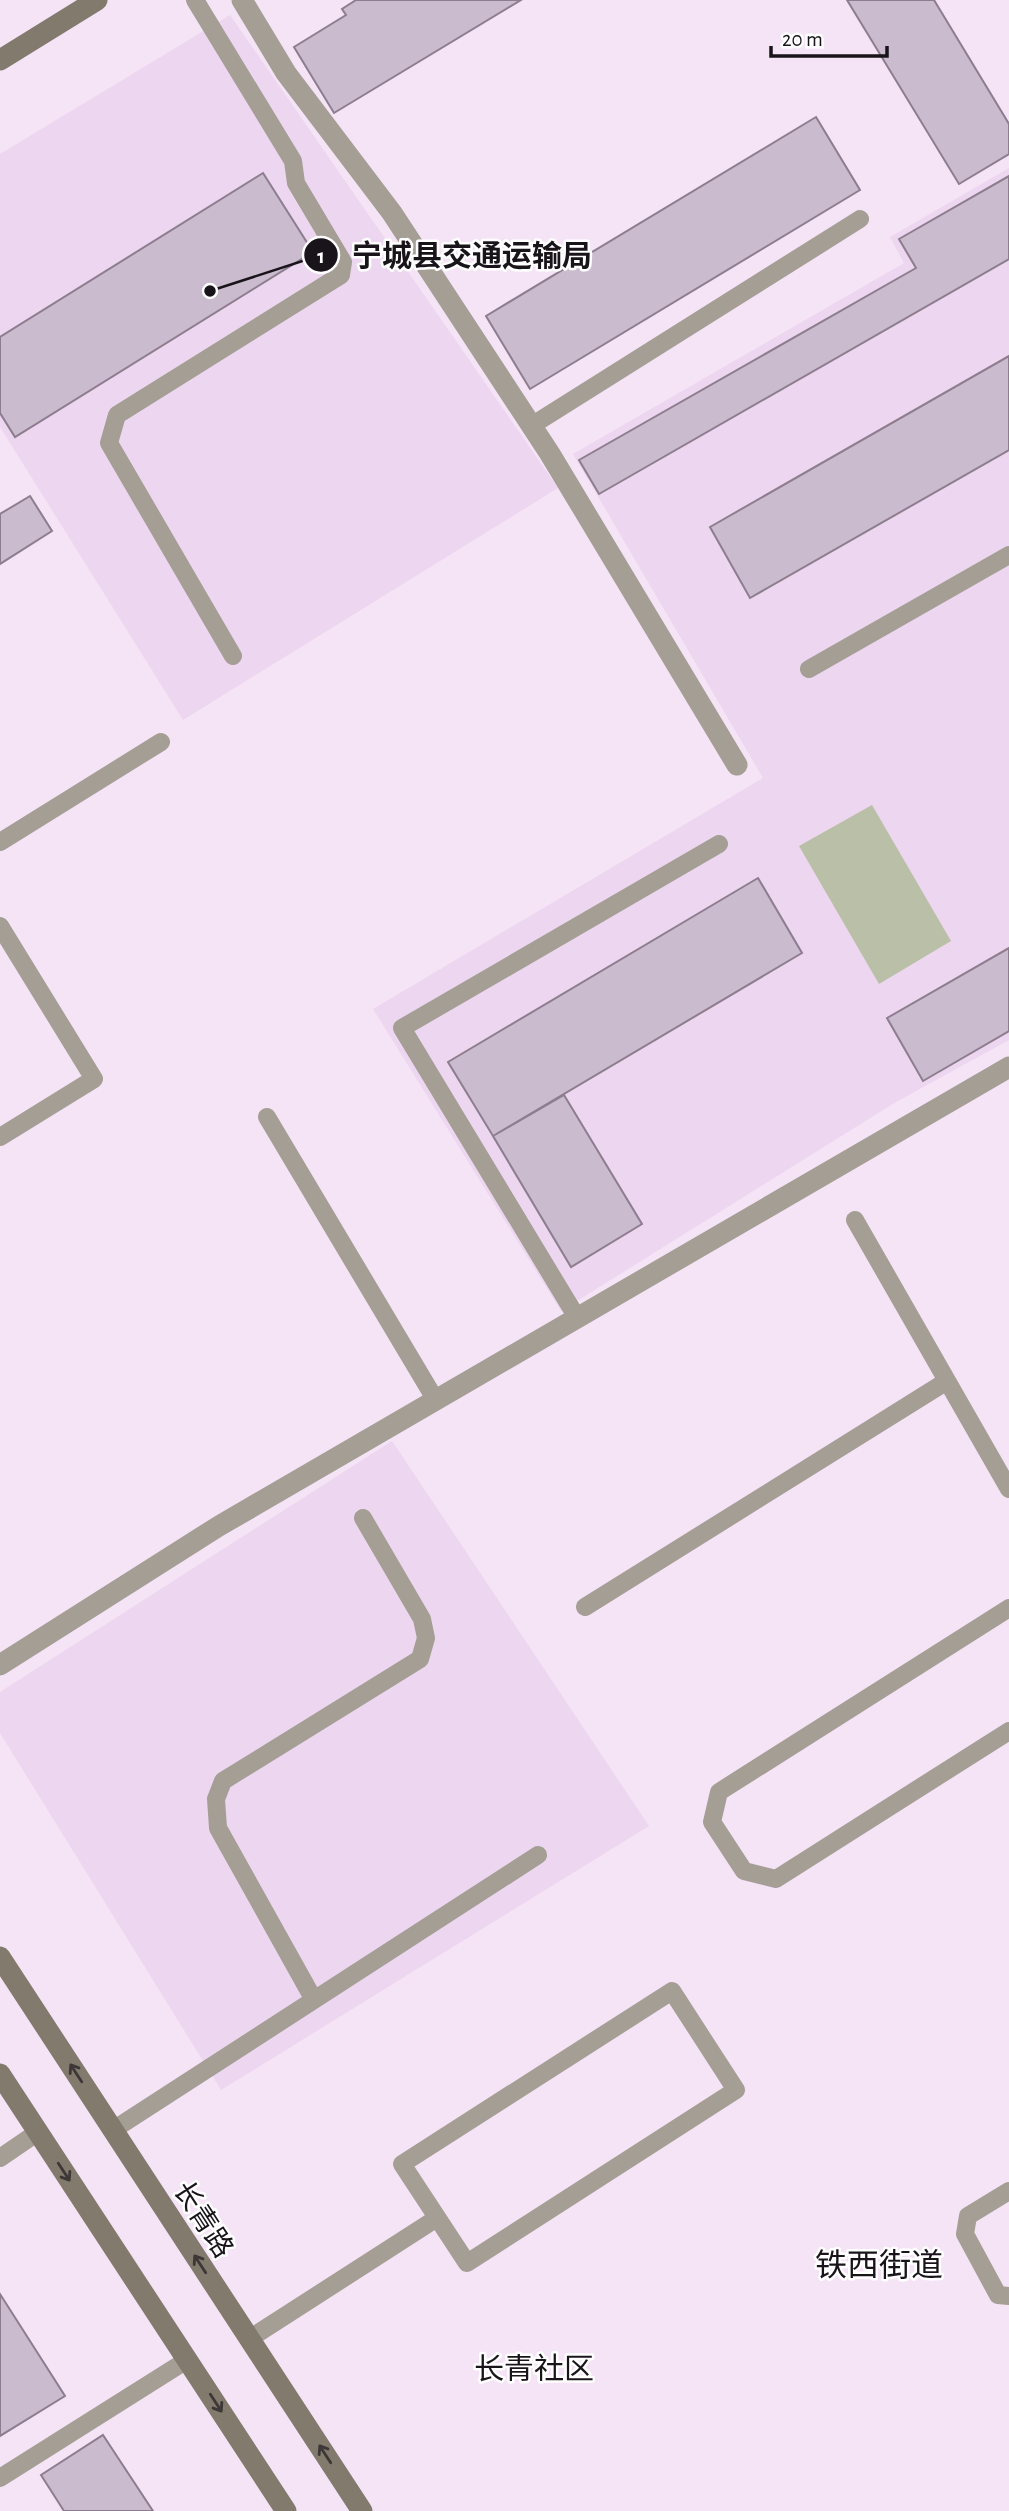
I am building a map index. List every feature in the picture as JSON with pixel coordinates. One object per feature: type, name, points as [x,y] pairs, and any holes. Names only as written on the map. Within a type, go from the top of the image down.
[{"type":"main road","points":[[0,60],[97,0]]},
{"type":"main road","name":"长青路","points":[[0,1957],[362,2511]]},
{"type":"main road","points":[[0,2074],[286,2511]]},
{"type":"street","points":[[242,0],[286,73],[393,213],[531,426],[737,765]]},
{"type":"street","points":[[0,1665],[219,1526],[576,1316],[1009,1067]]},
{"type":"lane","points":[[195,0],[293,161],[296,183],[343,262],[341,275],[117,415],[109,443],[233,656]]},
{"type":"lane","points":[[531,426],[860,219]]},
{"type":"lane","points":[[809,669],[1009,555]]},
{"type":"lane","points":[[0,842],[161,742]]},
{"type":"lane","points":[[576,1316],[402,1028],[719,844]]},
{"type":"lane","points":[[0,926],[94,1079],[0,1137]]},
{"type":"lane","points":[[267,1116],[435,1399]]},
{"type":"lane","points":[[855,1220],[1009,1489]]},
{"type":"lane","points":[[585,1607],[947,1381]]},
{"type":"lane","points":[[314,2000],[218,1828],[216,1799],[223,1781],[420,1659],[426,1638],[422,1619],[363,1518]]},
{"type":"lane","points":[[1009,1608],[719,1792],[712,1822],[744,1871],[776,1879],[1009,1731]]},
{"type":"lane","points":[[113,2130],[537,1854]]},
{"type":"lane","points":[[672,1991],[737,2090],[467,2263],[437,2218],[402,2164],[672,1991]]},
{"type":"lane","points":[[0,2158],[38,2132]]},
{"type":"lane","points":[[1009,2190],[968,2217],[965,2234],[998,2295],[1009,2296]]},
{"type":"lane","points":[[249,2339],[437,2218]]},
{"type":"lane","points":[[0,2478],[187,2360]]},
{"type":"shaded area","points":[[230,15],[558,488],[183,720],[0,427],[0,154]]},
{"type":"shaded area","points":[[1009,168],[1009,1040],[896,1102],[561,1311],[373,1009],[763,778],[573,454],[904,263],[890,237]]},
{"type":"shaded area","points":[[392,1441],[649,1826],[221,2090],[0,1733],[0,1692]]},
{"type":"green space","points":[[872,805],[951,941],[879,984],[799,846]]},
{"type":"building","points":[[356,0],[521,0],[334,113],[294,47],[346,15],[342,9]]},
{"type":"building","points":[[847,0],[934,0],[1009,124],[1009,154],[959,184]]},
{"type":"building","points":[[816,117],[860,190],[530,389],[486,316]]},
{"type":"building","points":[[263,173],[313,252],[15,437],[0,413],[0,337]]},
{"type":"building","points":[[1009,176],[1009,259],[599,494],[579,460],[916,268],[899,239]]},
{"type":"building","points":[[1009,356],[1009,450],[750,598],[710,527]]},
{"type":"building","points":[[30,496],[52,531],[0,564],[0,514]]},
{"type":"building","points":[[758,878],[802,953],[493,1136],[448,1062]]},
{"type":"building","points":[[1009,948],[1009,1031],[923,1081],[887,1018]]},
{"type":"building","points":[[564,1095],[642,1224],[571,1267],[493,1136]]},
{"type":"building","points":[[0,2294],[65,2396],[0,2436]]},
{"type":"building","points":[[103,2435],[153,2511],[64,2511],[41,2475]]},
{"type":"place","name":"宁城县交通运输局","points":[[210,291]]},
{"type":"district","name":"铁西街道","points":[[879,2265]]},
{"type":"district","name":"长青社区","points":[[534,2369]]}]
